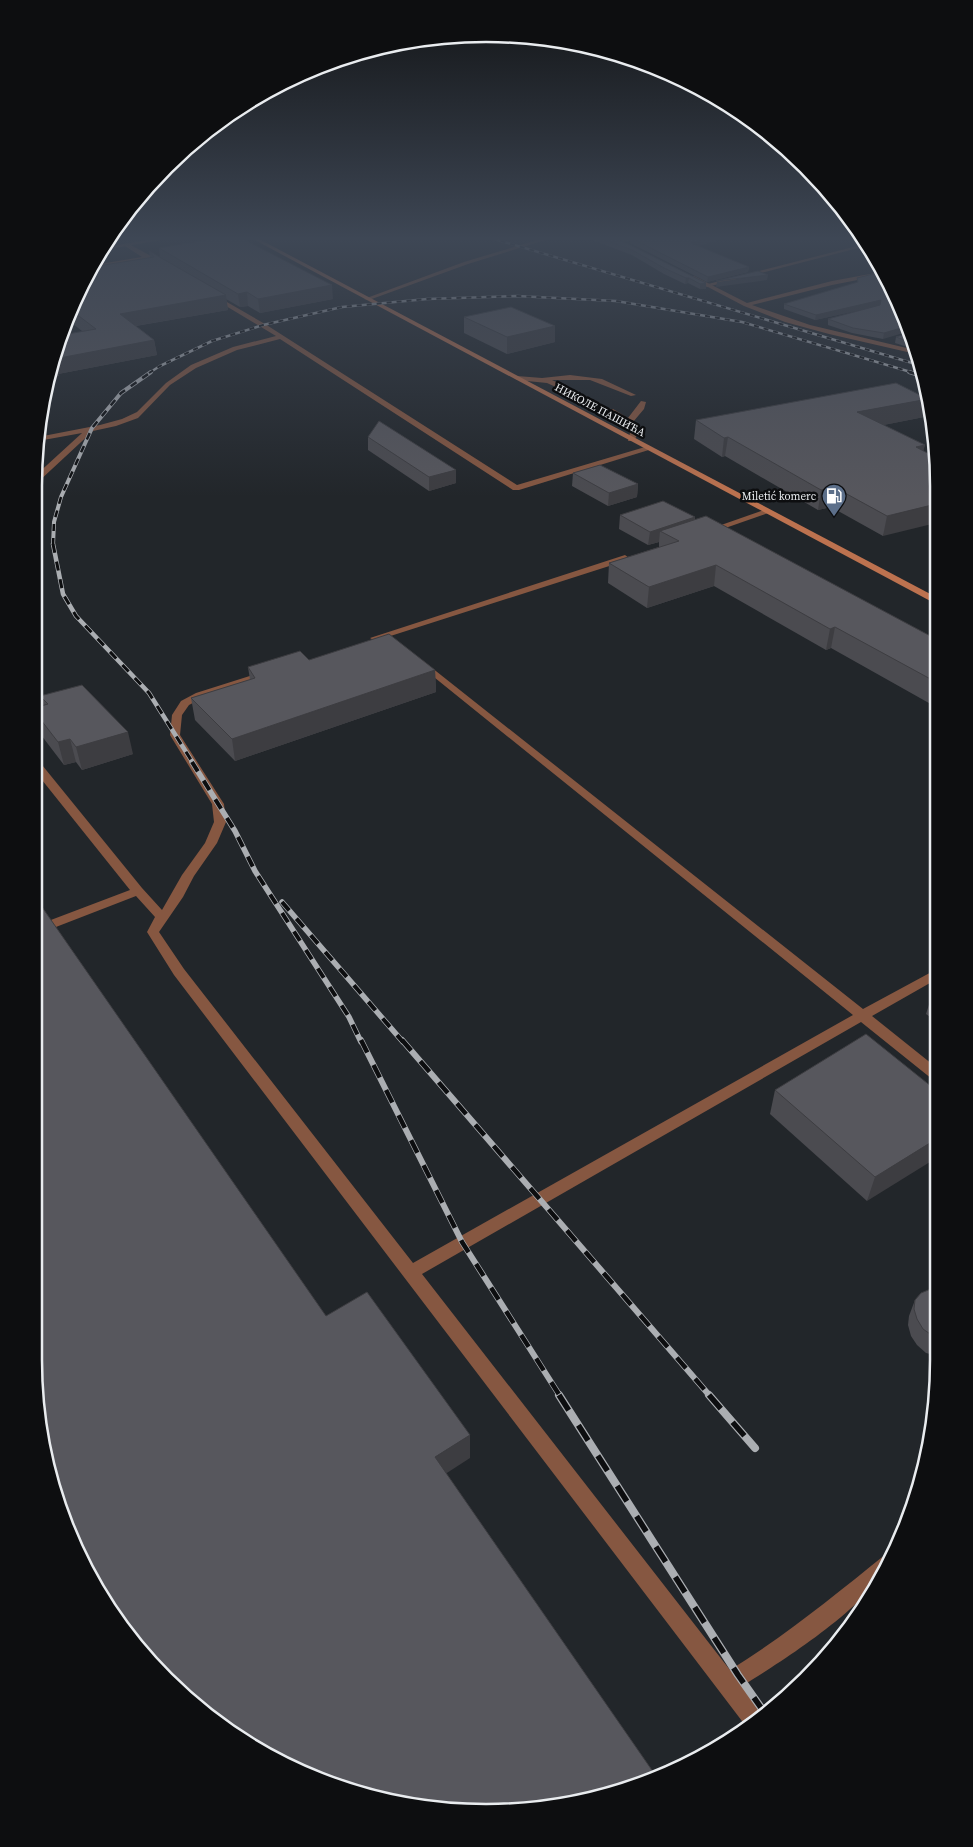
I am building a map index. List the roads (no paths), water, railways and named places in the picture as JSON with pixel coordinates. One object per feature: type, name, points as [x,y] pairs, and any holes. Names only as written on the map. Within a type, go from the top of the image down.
[{"type":"main road","name":"НИКОЛЕ ПАШИЋА","points":[[415,324],[930,598]]},
{"type":"street","points":[[262,324],[516,488],[648,449]]},
{"type":"street","points":[[802,324],[833,334],[909,351]]},
{"type":"street","points":[[807,326],[814,324]]},
{"type":"street","points":[[45,438],[108,425],[136,415],[168,384],[192,366],[250,343],[280,337]]},
{"type":"street","points":[[881,344],[896,339]]},
{"type":"street","points":[[517,378],[593,378],[607,382],[633,395]]},
{"type":"street","points":[[544,379],[561,385],[598,404]]},
{"type":"street","points":[[629,422],[640,409],[642,402]]},
{"type":"street","points":[[610,410],[629,422],[634,433],[631,439]]},
{"type":"street","points":[[42,473],[92,428]]},
{"type":"street","points":[[694,536],[767,512]]},
{"type":"street","points":[[359,644],[391,638],[639,554]]},
{"type":"street","points":[[410,653],[930,1070]]},
{"type":"street","points":[[153,932],[178,897],[188,875],[211,843],[220,822],[218,804],[175,735],[177,715],[185,703],[200,695],[274,671]]},
{"type":"street","points":[[42,772],[138,891],[161,916],[153,932]]},
{"type":"street","points":[[42,928],[138,891]]},
{"type":"street","points":[[153,932],[179,972],[412,1272],[752,1716]]},
{"type":"street","points":[[412,1272],[930,977]]},
{"type":"street","points":[[727,1683],[768,1658],[821,1620],[874,1577]]},
{"type":"railway","points":[[149,373],[212,341],[267,324]]},
{"type":"railway","points":[[749,324],[914,373]]},
{"type":"railway","points":[[781,324],[912,363]]},
{"type":"railway","points":[[53,544],[54,522],[61,497],[92,428],[121,393],[151,372]]},
{"type":"railway","points":[[909,372],[916,374]]},
{"type":"railway","points":[[53,544],[63,594],[76,616],[149,693],[193,763]]},
{"type":"railway","points":[[192,762],[235,831],[255,871],[349,1017],[361,1042]]},
{"type":"railway","points":[[282,902],[403,1042]]},
{"type":"railway","points":[[361,1040],[462,1242],[560,1396]]},
{"type":"railway","points":[[402,1040],[710,1396]]},
{"type":"railway","points":[[559,1395],[738,1675],[762,1709]]},
{"type":"railway","points":[[709,1395],[755,1448]]},
{"type":"place","name":"Miletić komerc","points":[[834,517]]}]
